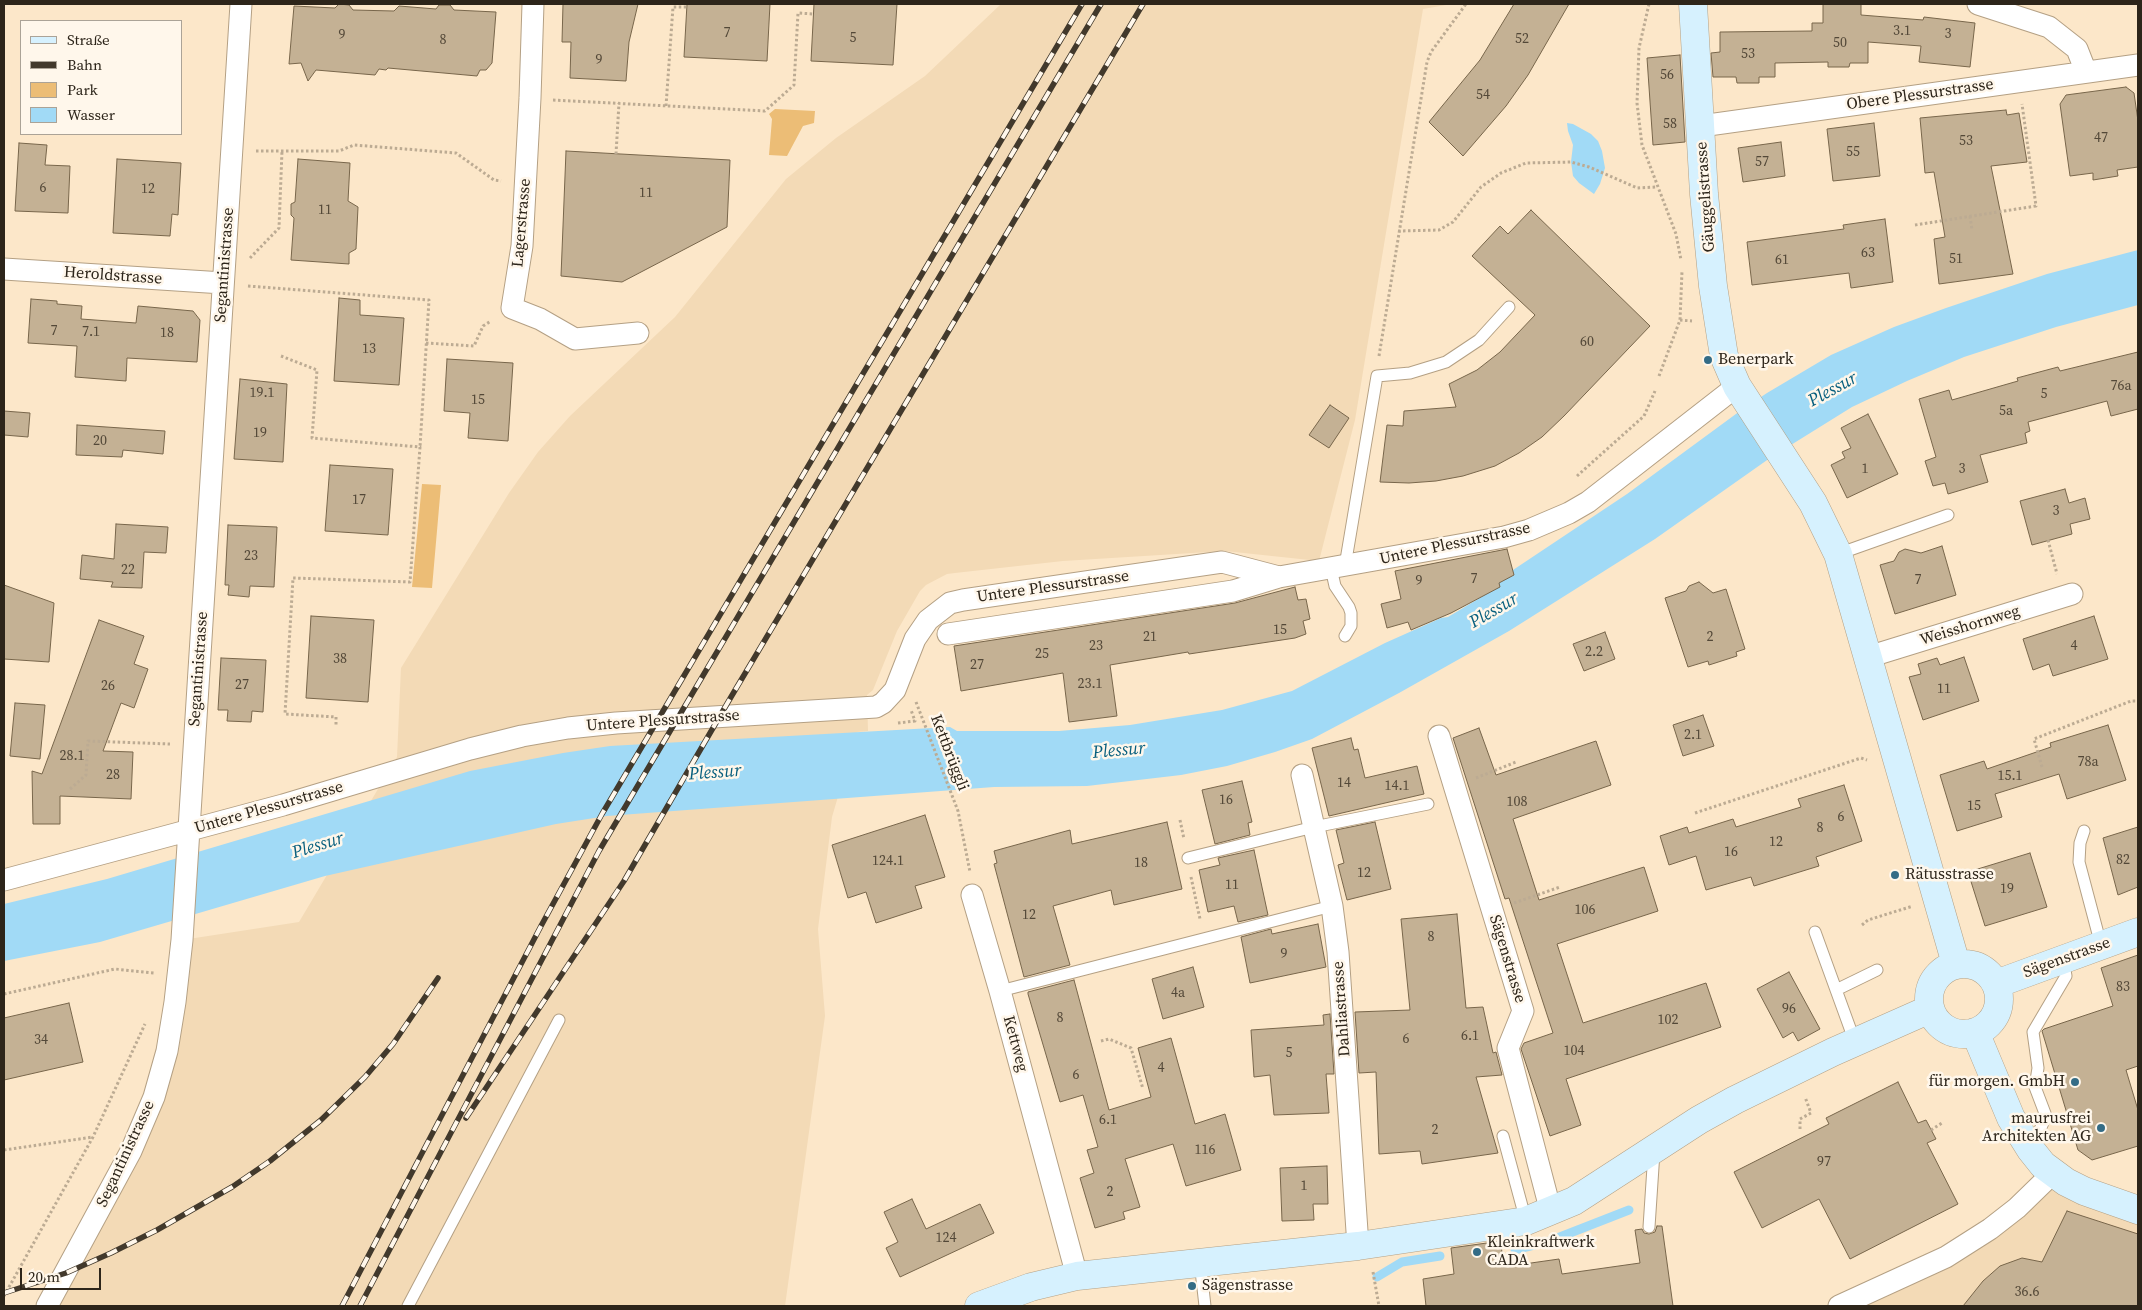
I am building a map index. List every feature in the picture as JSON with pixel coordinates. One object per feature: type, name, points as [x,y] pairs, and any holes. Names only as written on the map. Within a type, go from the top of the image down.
[{"type":"street","name":"Segantinistrasse","points":[[47,1306],[131,1151],[154,1097],[167,1051],[180,972],[241,4]]},
{"type":"street","name":"Lagerstrasse","points":[[512,308],[522,246],[533,4]]},
{"type":"street","name":"Gäuggelistrasse","points":[[1693,4],[1704,194],[1717,315],[1726,363],[1741,392],[1813,504],[1838,554]]},
{"type":"street","points":[[1978,4],[2049,27],[2077,49],[2086,72]]},
{"type":"street","name":"Obere Plessurstrasse","points":[[1701,126],[2138,65]]},
{"type":"street","name":"Heroldstrasse","points":[[4,269],[223,283]]},
{"type":"street","points":[[512,308],[540,319],[575,339],[638,334]]},
{"type":"street","name":"Untere Plessurstrasse","points":[[948,634],[1233,591],[1279,577],[1504,537],[1529,530],[1569,513],[1588,502],[1741,392]]},
{"type":"street","points":[[1838,554],[1956,964]]},
{"type":"street","name":"Untere Plessurstrasse","points":[[4,880],[188,838],[470,749],[568,728],[616,723],[876,707],[883,703],[895,690],[915,639],[928,620],[950,603],[1222,562],[1279,577]]},
{"type":"street","name":"Weisshornweg","points":[[1868,658],[2068,596]]},
{"type":"street","name":"Sägenstrasse","points":[[1439,736],[1523,1011],[1508,1048],[1551,1212]]},
{"type":"street","name":"Dahliastrasse","points":[[1302,775],[1332,906],[1339,961],[1363,1245]]},
{"type":"street","name":"Kettweg","points":[[972,895],[1077,1276]]},
{"type":"street","name":"Sägenstrasse","points":[[1996,984],[2138,932]]},
{"type":"street","points":[[1964,963],[1980,967],[1992,977],[1996,984],[1999,1003],[1996,1013],[1984,1028],[1975,1032],[1956,1033],[1948,1030],[1934,1018],[1930,1009],[1930,990],[1933,981],[1939,973],[1956,964],[1964,963]]},
{"type":"street","points":[[979,1306],[1030,1287],[1077,1276],[1363,1245],[1526,1221],[1574,1201],[1654,1148],[1735,1100],[1930,1009]]},
{"type":"street","points":[[1975,1032],[2011,1118],[2031,1150],[2053,1173],[2084,1191],[2138,1210]]},
{"type":"street","points":[[1839,1306],[1946,1257],[2017,1208],[2053,1173]]},
{"type":"lane","points":[[1344,636],[1351,626],[1351,614],[1349,607],[1335,586],[1377,376],[1410,373],[1446,362],[1478,340],[1509,307]]},
{"type":"lane","points":[[1838,554],[1948,515]]},
{"type":"lane","points":[[1188,858],[1314,827],[1428,804]]},
{"type":"lane","points":[[2084,831],[2080,843],[2079,862],[2101,945]]},
{"type":"lane","points":[[1000,991],[1332,906]]},
{"type":"lane","points":[[1815,932],[1856,1042]]},
{"type":"lane","points":[[2031,1150],[2046,1116],[2035,1087],[2038,1068],[2033,1032],[2066,976],[2063,959]]},
{"type":"lane","points":[[1836,990],[1877,970]]},
{"type":"lane","points":[[408,1306],[559,1020]]},
{"type":"lane","points":[[1503,1136],[1526,1221]]},
{"type":"lane","points":[[1649,1227],[1654,1148]]},
{"type":"lane","points":[[1200,1262],[1205,1306]]},
{"type":"path","points":[[1377,376],[1382,328],[1426,62],[1431,52],[1466,4]]},
{"type":"path","points":[[1649,4],[1639,48],[1637,103],[1642,145],[1676,234],[1682,267],[1680,320],[1659,376]]},
{"type":"path","points":[[666,106],[673,7],[687,7]]},
{"type":"path","points":[[530,98],[765,112],[794,85],[798,13],[814,14]]},
{"type":"path","points":[[1915,225],[2036,206],[2019,81]]},
{"type":"path","points":[[616,154],[619,103]]},
{"type":"path","points":[[232,151],[339,151],[354,145],[456,153],[494,180],[526,183]]},
{"type":"path","points":[[242,257],[251,258],[279,228],[282,151]]},
{"type":"path","points":[[1398,231],[1439,230],[1453,222],[1481,187],[1501,173],[1526,162],[1571,162],[1636,188],[1657,187]]},
{"type":"path","points":[[1970,216],[1972,230]]},
{"type":"path","points":[[223,283],[282,290],[429,300],[410,582],[292,578],[285,714],[336,717],[336,727]]},
{"type":"path","points":[[426,343],[474,346],[483,326],[512,308]]},
{"type":"path","points":[[281,356],[317,370],[312,438],[420,447]]},
{"type":"path","points":[[1571,482],[1644,416],[1656,391]]},
{"type":"path","points":[[2048,540],[2068,596]]},
{"type":"path","points":[[2042,767],[2034,739],[2131,701],[2138,701]]},
{"type":"path","name":"Kettbrüggli","points":[[917,704],[958,811],[970,870],[972,895]]},
{"type":"path","points":[[70,789],[86,774],[88,741],[173,744]]},
{"type":"path","points":[[1695,813],[1861,758],[1870,763]]},
{"type":"path","points":[[1454,786],[1516,762]]},
{"type":"path","points":[[1492,910],[1560,887]]},
{"type":"path","points":[[1862,925],[1868,920],[1916,905]]},
{"type":"path","points":[[4,994],[115,969],[150,974],[180,972]]},
{"type":"path","points":[[4,1296],[93,1137],[147,1020]]},
{"type":"path","points":[[1101,1041],[1109,1039],[1132,1048],[1143,1089]]},
{"type":"path","points":[[1800,1129],[1800,1120],[1811,1113],[1803,1092]]},
{"type":"path","points":[[1931,1130],[1942,1124]]},
{"type":"path","points":[[4,1150],[93,1137]]},
{"type":"path","points":[[1363,1245],[1379,1306]]},
{"type":"path","points":[[4,1286],[10,1284]]},
{"type":"shaded area","points":[[1001,4],[1452,4],[1423,9],[1355,420],[1319,561],[1225,551],[1063,561],[947,574],[926,585],[920,591],[897,631],[873,690],[867,695],[868,731],[857,732],[832,817],[818,929],[825,1016],[785,1306],[47,1306],[154,1097],[182,940],[299,922],[397,757],[401,668],[509,493],[538,452],[570,416],[675,317],[786,179],[836,138],[925,76]]},
{"type":"shaded area","points":[[2049,1188],[2138,1218],[2138,1306],[1849,1306]]},
{"type":"green space","points":[[775,109],[815,111],[814,123],[803,126],[787,156],[769,155],[772,119],[769,114]]},
{"type":"green space","points":[[422,484],[441,485],[432,588],[412,587]]},
{"type":"water","points":[[1567,123],[1573,124],[1591,134],[1598,141],[1602,151],[1605,168],[1600,184],[1594,194],[1573,176],[1571,162],[1573,145]]},
{"type":"water","name":"Plessur","points":[[2138,250],[2138,305],[2056,327],[1964,357],[1852,407],[1770,458],[1655,539],[1509,631],[1312,739],[1275,752],[1227,766],[1181,775],[1087,786],[994,787],[607,816],[556,824],[325,876],[100,942],[4,961],[4,904],[107,879],[470,771],[610,746],[950,727],[957,731],[1059,731],[1130,725],[1222,710],[1292,691],[1385,643],[1441,618],[1448,617],[1493,590],[1492,584],[1627,494],[1740,411],[1831,355],[1894,327],[1946,308],[2047,274]]},
{"type":"building","points":[[339,4],[349,5],[353,10],[394,11],[399,6],[436,9],[439,5],[450,5],[454,10],[496,12],[492,63],[486,70],[480,70],[477,76],[388,68],[386,70],[379,69],[375,75],[316,70],[308,81],[301,63],[289,64],[294,6],[335,8]]},
{"type":"building","points":[[563,4],[638,4],[629,42],[626,81],[570,78],[571,42],[562,42]]},
{"type":"building","points":[[687,4],[770,4],[767,61],[684,57]]},
{"type":"building","points":[[814,4],[897,4],[893,65],[811,61]]},
{"type":"building","points":[[1514,4],[1569,4],[1528,75],[1506,106],[1463,156],[1429,122],[1480,60]]},
{"type":"building","points":[[1823,4],[1861,4],[1861,15],[1923,20],[1924,17],[1975,23],[1970,67],[1919,62],[1921,46],[1868,42],[1868,63],[1850,63],[1849,67],[1828,67],[1828,62],[1775,63],[1775,77],[1759,77],[1759,83],[1737,83],[1736,77],[1713,77],[1711,53],[1720,52],[1720,32],[1812,31],[1812,23],[1823,23]]},
{"type":"building","points":[[1680,55],[1685,142],[1653,145],[1647,58]]},
{"type":"building","points":[[2126,87],[2134,93],[2138,121],[2138,167],[2117,170],[2118,176],[2093,180],[2093,173],[2070,176],[2060,104],[2066,95]]},
{"type":"building","points":[[2006,110],[2007,115],[2019,113],[2027,162],[1991,166],[2013,274],[1939,284],[1934,239],[1945,237],[1934,172],[1925,173],[1920,118]]},
{"type":"building","points":[[1874,123],[1880,176],[1833,181],[1827,129]]},
{"type":"building","points":[[1781,142],[1785,176],[1743,182],[1738,148]]},
{"type":"building","points":[[19,143],[47,145],[45,165],[70,166],[68,213],[15,211]]},
{"type":"building","points":[[566,151],[730,160],[727,227],[622,282],[561,276]]},
{"type":"building","points":[[117,159],[181,163],[178,215],[172,214],[170,236],[113,233]]},
{"type":"building","points":[[298,159],[350,163],[348,201],[358,207],[356,249],[349,253],[349,264],[291,260],[294,218],[291,215],[291,204],[295,202]]},
{"type":"building","points":[[1531,210],[1650,326],[1564,416],[1542,437],[1519,453],[1495,466],[1463,476],[1409,483],[1380,482],[1387,425],[1403,426],[1404,411],[1456,407],[1449,384],[1477,370],[1500,352],[1535,315],[1472,256],[1500,226],[1508,234]]},
{"type":"building","points":[[1885,219],[1893,282],[1851,288],[1849,273],[1752,285],[1747,242],[1844,229],[1843,225]]},
{"type":"building","points":[[339,298],[360,300],[360,315],[404,318],[399,385],[334,381]]},
{"type":"building","points":[[31,299],[57,301],[57,304],[82,306],[81,319],[136,323],[138,306],[193,311],[200,320],[197,362],[127,358],[126,381],[75,377],[77,346],[28,343]]},
{"type":"building","points":[[2138,352],[2138,409],[2111,416],[2107,401],[2028,422],[2030,431],[2025,433],[2027,443],[1980,455],[1988,482],[1948,494],[1945,483],[1933,486],[1925,461],[1936,457],[1919,399],[1949,390],[1952,400],[2018,381],[2017,378],[2058,367],[2060,371]]},
{"type":"building","points":[[447,359],[513,363],[508,441],[468,438],[470,413],[444,411]]},
{"type":"building","points":[[240,379],[287,384],[283,462],[234,459]]},
{"type":"building","points":[[1330,405],[1349,418],[1329,448],[1309,435]]},
{"type":"building","points":[[4,411],[30,413],[28,437],[4,435]]},
{"type":"building","points":[[1868,414],[1898,474],[1847,498],[1831,465],[1845,458],[1842,452],[1851,448],[1841,428]]},
{"type":"building","points":[[77,425],[165,431],[163,454],[123,450],[122,457],[76,455]]},
{"type":"building","points":[[330,465],[393,469],[388,535],[325,531]]},
{"type":"building","points":[[2065,489],[2069,503],[2085,498],[2090,519],[2070,524],[2072,534],[2032,545],[2020,501]]},
{"type":"building","points":[[116,524],[168,527],[166,553],[144,552],[142,588],[111,587],[113,582],[80,579],[82,555],[114,559]]},
{"type":"building","points":[[228,525],[277,527],[274,587],[250,586],[249,597],[228,595],[229,585],[225,585]]},
{"type":"building","points":[[1942,546],[1956,595],[1895,614],[1880,565],[1894,561],[1899,552],[1905,549],[1921,553]]},
{"type":"building","points":[[1507,549],[1514,575],[1499,583],[1500,587],[1451,613],[1411,630],[1408,622],[1387,628],[1381,604],[1401,599],[1395,571]]},
{"type":"building","points":[[1699,582],[1713,593],[1726,589],[1745,649],[1736,652],[1737,656],[1709,665],[1708,661],[1688,667],[1665,598],[1686,591],[1689,586]]},
{"type":"building","points":[[4,585],[54,603],[49,662],[4,659]]},
{"type":"building","points":[[1295,587],[1298,600],[1306,599],[1310,619],[1303,621],[1306,634],[1295,638],[1189,654],[1188,652],[1110,665],[1117,716],[1069,722],[1063,673],[961,691],[954,646],[1235,603]]},
{"type":"building","points":[[311,616],[374,620],[368,702],[306,698]]},
{"type":"building","points":[[2094,616],[2108,659],[2053,676],[2049,664],[2033,670],[2023,639]]},
{"type":"building","points":[[99,620],[144,636],[134,664],[148,669],[134,708],[121,703],[103,751],[133,752],[131,799],[60,796],[60,824],[33,824],[32,771],[42,774]]},
{"type":"building","points":[[1605,632],[1615,659],[1584,671],[1573,644]]},
{"type":"building","points":[[1964,657],[1979,701],[1923,720],[1909,677],[1921,674],[1918,664],[1937,658],[1940,665]]},
{"type":"building","points":[[221,658],[266,660],[263,712],[252,711],[251,722],[227,721],[228,710],[218,710]]},
{"type":"building","points":[[15,703],[45,705],[40,759],[10,756]]},
{"type":"building","points":[[1703,715],[1714,746],[1683,756],[1673,725]]},
{"type":"building","points":[[2108,725],[2126,780],[2067,799],[2059,774],[1995,794],[2002,817],[1957,831],[1940,775],[1984,761],[1987,769],[2051,747],[2050,743]]},
{"type":"building","points":[[1479,728],[1496,775],[1596,741],[1611,785],[1513,819],[1539,900],[1644,867],[1658,911],[1557,944],[1583,1023],[1706,983],[1721,1027],[1566,1079],[1581,1125],[1550,1136],[1521,1049],[1524,1043],[1553,1033],[1509,898],[1505,899],[1453,738]]},
{"type":"building","points":[[1351,738],[1354,750],[1358,749],[1365,778],[1417,766],[1424,794],[1329,816],[1312,748]]},
{"type":"building","points":[[1242,781],[1252,822],[1248,823],[1250,835],[1215,844],[1202,790]]},
{"type":"building","points":[[1844,785],[1862,841],[1816,857],[1819,866],[1754,886],[1751,877],[1706,890],[1696,856],[1669,865],[1660,836],[1687,827],[1689,833],[1733,819],[1736,827],[1801,807],[1798,799]]},
{"type":"building","points":[[925,815],[945,877],[915,886],[922,908],[876,923],[866,892],[848,898],[832,845]]},
{"type":"building","points":[[1167,822],[1182,889],[1114,905],[1111,890],[1053,906],[1070,965],[1024,977],[994,864],[997,863],[994,851],[1070,830],[1072,844]]},
{"type":"building","points":[[1375,822],[1391,889],[1347,900],[1338,865],[1344,863],[1336,830]]},
{"type":"building","points":[[2138,827],[2138,887],[2118,895],[2103,838]]},
{"type":"building","points":[[1254,850],[1268,915],[1238,922],[1234,906],[1208,912],[1199,870],[1220,865],[1218,858]]},
{"type":"building","points":[[2030,853],[2047,907],[1985,926],[1968,872]]},
{"type":"building","points":[[1457,914],[1466,1008],[1483,1007],[1493,1053],[1496,1052],[1502,1075],[1476,1077],[1498,1153],[1422,1164],[1420,1151],[1379,1154],[1376,1072],[1359,1073],[1355,1012],[1410,1010],[1401,919]]},
{"type":"building","points":[[1318,924],[1326,967],[1250,983],[1241,937],[1271,929],[1272,934]]},
{"type":"building","points":[[2138,955],[2138,1066],[2126,1070],[2138,1110],[2138,1146],[2092,1160],[2078,1150],[2042,1031],[2113,1006],[2101,968]]},
{"type":"building","points":[[1193,967],[1204,1007],[1163,1019],[1152,979]]},
{"type":"building","points":[[1789,972],[1820,1029],[1798,1041],[1793,1032],[1783,1038],[1757,989]]},
{"type":"building","points":[[1074,980],[1109,1110],[1151,1097],[1138,1048],[1171,1038],[1195,1124],[1225,1114],[1241,1170],[1186,1186],[1173,1144],[1125,1159],[1140,1207],[1123,1212],[1125,1219],[1095,1228],[1080,1178],[1094,1173],[1087,1150],[1098,1147],[1083,1095],[1060,1102],[1028,994],[1028,992]]},
{"type":"building","points":[[69,1003],[83,1062],[4,1080],[4,1018]]},
{"type":"building","points":[[1330,1014],[1334,1074],[1326,1074],[1329,1113],[1274,1115],[1270,1075],[1254,1077],[1251,1030],[1324,1025],[1323,1015]]},
{"type":"building","points":[[1898,1082],[1918,1123],[1926,1120],[1936,1139],[1927,1143],[1958,1204],[1850,1259],[1819,1199],[1762,1228],[1734,1172],[1829,1124],[1826,1118]]},
{"type":"building","points":[[1327,1166],[1328,1204],[1313,1204],[1314,1220],[1282,1221],[1280,1168]]},
{"type":"building","points":[[912,1199],[926,1229],[980,1204],[994,1233],[900,1277],[886,1248],[898,1242],[884,1212]]},
{"type":"building","points":[[2067,1211],[2138,1234],[2138,1306],[1963,1306],[1983,1281],[2000,1266],[2022,1258],[2042,1262]]},
{"type":"building","points":[[1657,1226],[1662,1226],[1673,1306],[1426,1306],[1423,1279],[1454,1274],[1451,1248],[1501,1241],[1503,1267],[1559,1259],[1562,1274],[1640,1263],[1635,1230],[1642,1229],[1644,1233],[1649,1234],[1655,1232]]},
{"type":"waterway","points":[[1515,1250],[1547,1242],[1629,1210]]},
{"type":"waterway","points":[[1377,1277],[1402,1262],[1440,1256]]},
{"type":"railway","points":[[342,1306],[541,926],[602,814],[1082,4]]},
{"type":"railway","points":[[360,1306],[599,851],[1101,4]]},
{"type":"railway","points":[[466,1118],[624,881],[731,697],[1143,4]]},
{"type":"railway","points":[[4,1293],[66,1273],[111,1253],[157,1230],[232,1187],[270,1161],[321,1120],[365,1077],[393,1044],[438,978]]},
{"type":"place","name":"Benerpark","points":[[1708,360]]},
{"type":"place","name":"Rätusstrasse","points":[[1895,875]]},
{"type":"place","name":"für morgen. GmbH","points":[[2075,1082]]},
{"type":"place","name":"maurusfrei Architekten AG","points":[[2101,1128]]},
{"type":"place","name":"Kleinkraftwerk CADA","points":[[1477,1252]]},
{"type":"place","name":"Sägenstrasse","points":[[1192,1286]]}]
